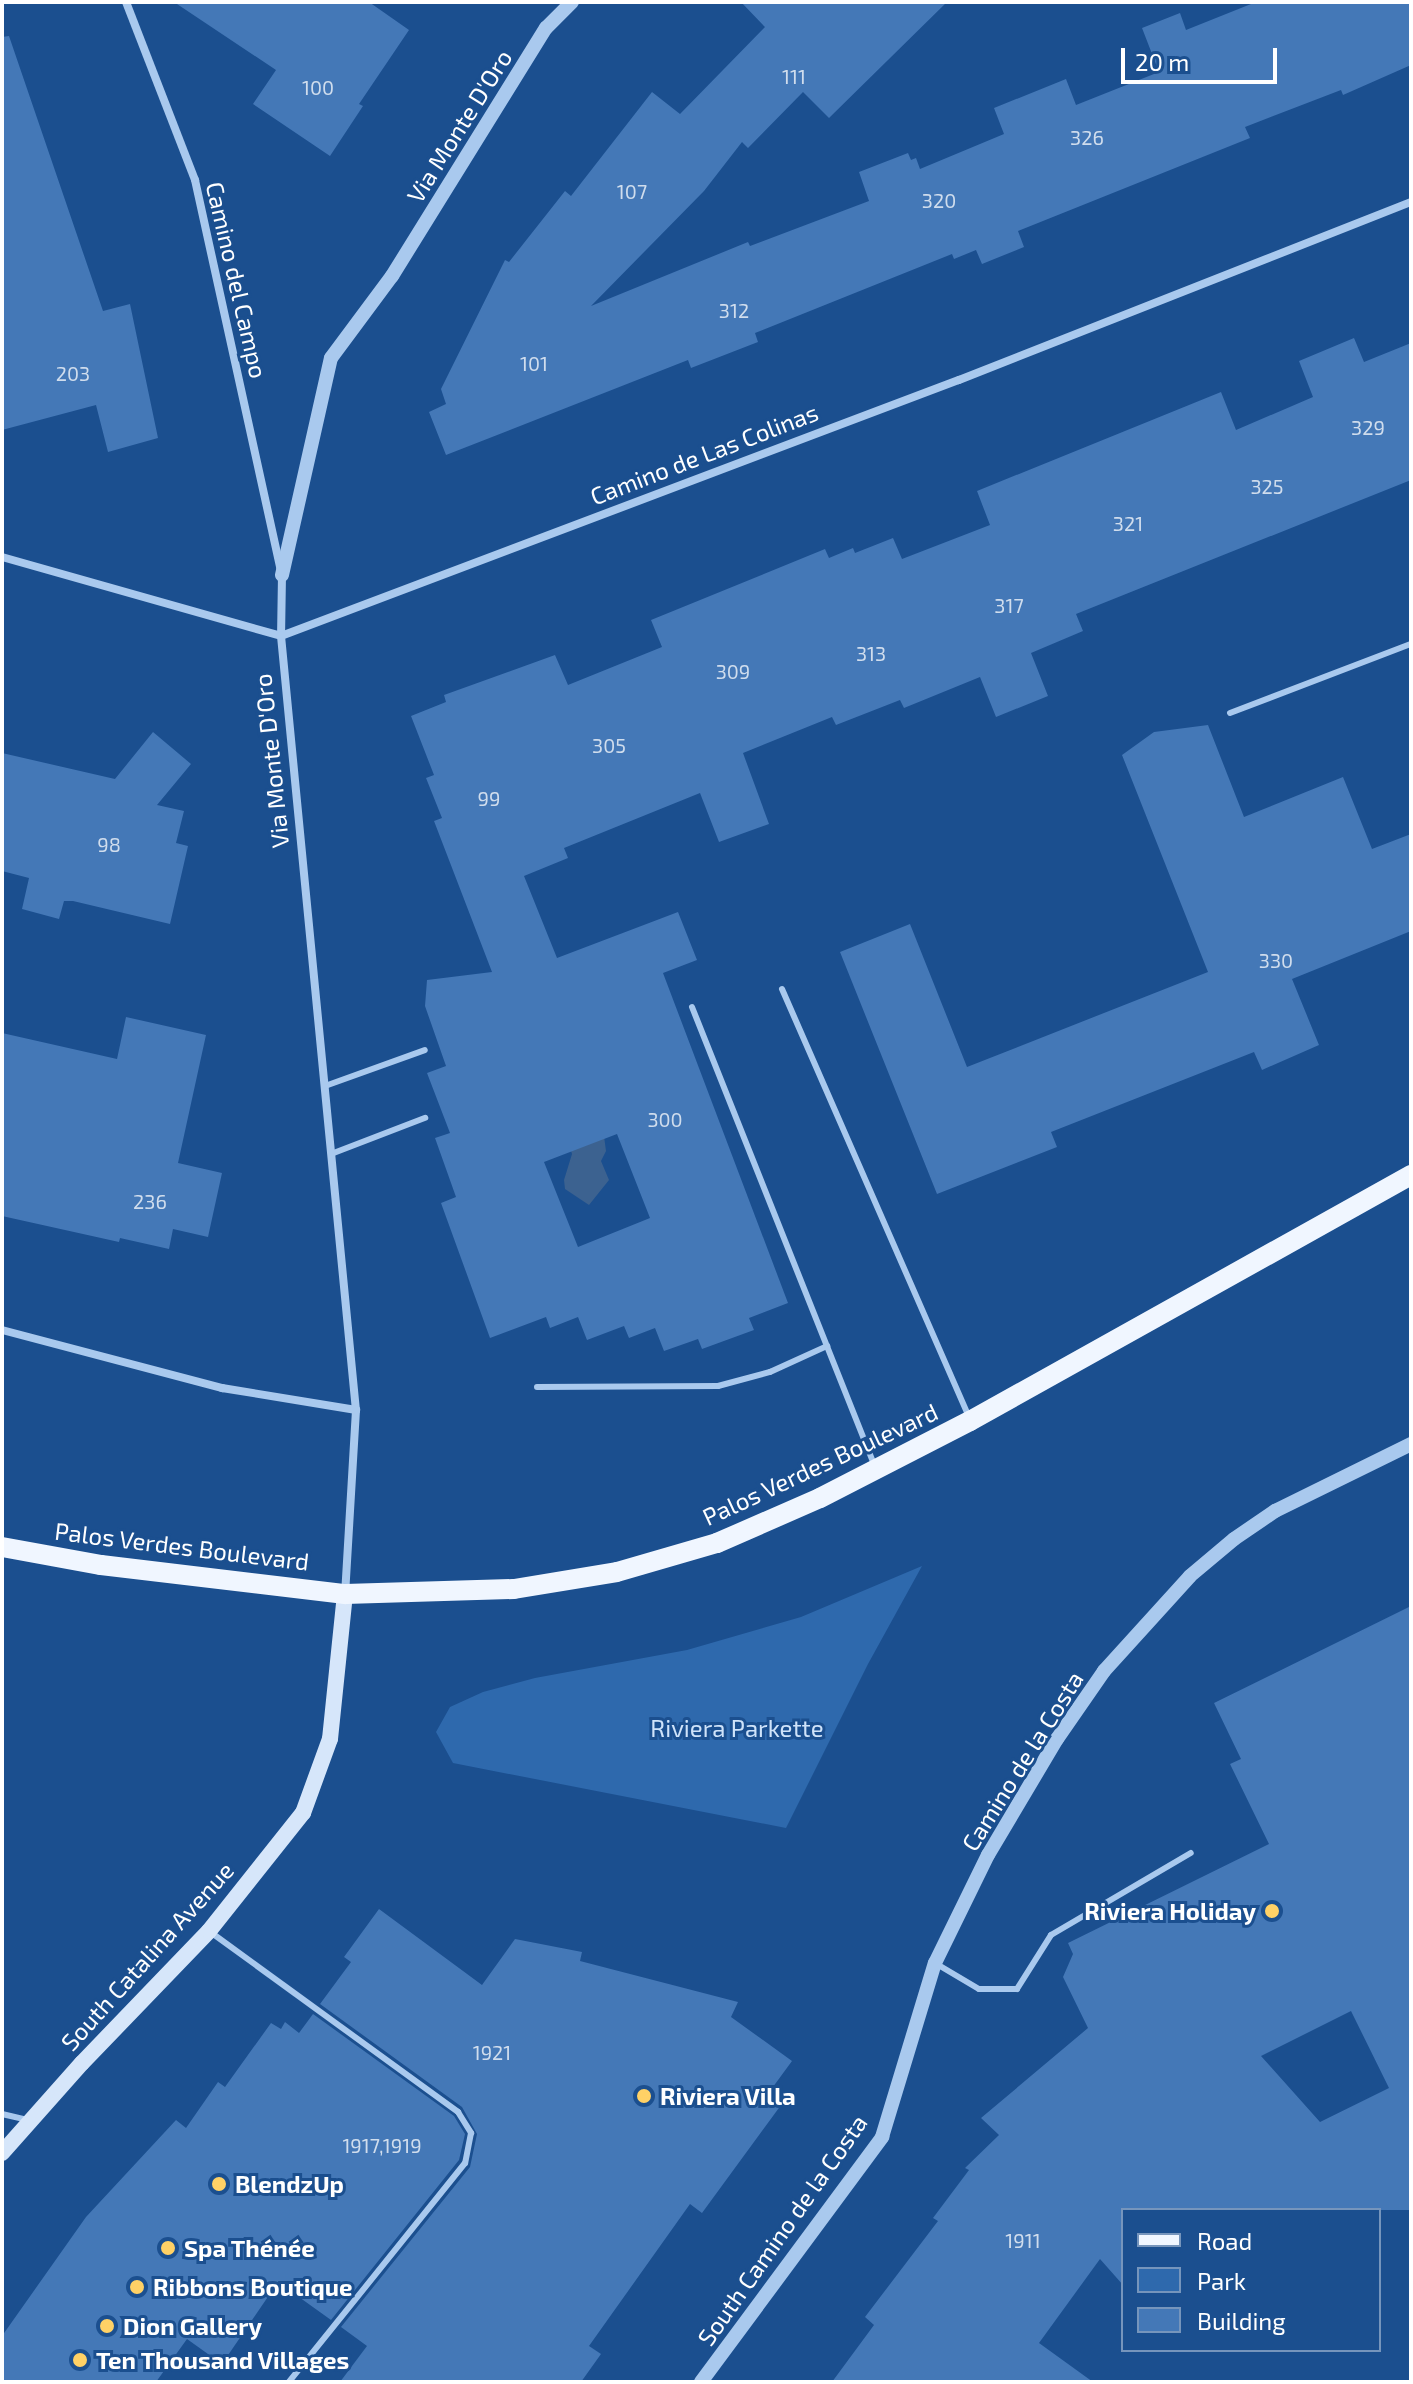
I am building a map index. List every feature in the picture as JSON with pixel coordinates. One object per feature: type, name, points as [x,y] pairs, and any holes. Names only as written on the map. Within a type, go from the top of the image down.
[{"type":"main road","name":"Palos Verdes Boulevard","points":[[2,1547],[101,1565],[345,1594],[514,1589],[617,1572],[717,1543],[876,1470],[970,1421],[1411,1175]]},
{"type":"main road","name":"South Catalina Avenue","points":[[2,2153],[209,1931],[303,1813],[330,1739],[345,1594]]},
{"type":"street","name":"Camino del Campo","points":[[126,2],[195,180],[282,575]]},
{"type":"street","name":"Via Monte D'Oro","points":[[345,1594],[356,1410],[281,636],[282,575],[331,358],[392,276],[546,28],[572,2]]},
{"type":"street","name":"Camino de Las Colinas","points":[[281,636],[959,380],[1411,202]]},
{"type":"street","points":[[2,557],[281,636]]},
{"type":"street","points":[[2,1330],[222,1388],[356,1410]]},
{"type":"street","name":"Camino de la Costa","points":[[935,1963],[988,1855],[1057,1739],[1104,1671],[1148,1619],[1190,1576],[1275,1511],[1411,1444]]},
{"type":"street","name":"South Camino de la Costa","points":[[701,2382],[882,2137],[935,1963]]},
{"type":"lane","points":[[1230,713],[1411,644]]},
{"type":"lane","points":[[782,989],[970,1421]]},
{"type":"lane","points":[[692,1007],[876,1470]]},
{"type":"lane","points":[[325,1086],[425,1050]]},
{"type":"lane","points":[[331,1154],[425,1118]]},
{"type":"lane","points":[[537,1387],[676,1389],[718,1386],[770,1372],[827,1346]]},
{"type":"lane","points":[[935,1963],[979,1989],[1017,1989],[1051,1935],[1191,1853]]},
{"type":"lane","points":[[209,1931],[458,2112],[471,2133],[465,2163],[289,2382]]},
{"type":"lane","points":[[2,2114],[30,2121]]},
{"type":"green space","name":"Riviera Parkette","points":[[922,1566],[868,1664],[786,1828],[453,1763],[436,1732],[450,1707],[483,1692],[535,1678],[687,1650],[801,1617]]},
{"type":"shaded area","points":[[604,1136],[606,1151],[601,1161],[609,1180],[589,1205],[565,1189],[564,1180],[572,1154],[568,1141]]},
{"type":"building","points":[[174,2],[369,2],[409,30],[359,104],[363,106],[330,156],[253,104],[276,70]]},
{"type":"building","points":[[741,2],[947,2],[829,118],[803,92],[748,148],[742,142],[704,191],[591,306],[748,242],[750,246],[869,201],[859,172],[908,153],[911,160],[916,158],[920,169],[1004,134],[994,108],[1066,79],[1076,105],[1159,72],[1142,28],[1180,13],[1186,30],[1256,2],[1411,2],[1411,65],[1343,95],[1341,90],[1245,127],[1250,138],[1018,231],[1024,247],[982,264],[976,250],[954,259],[952,254],[755,333],[758,342],[691,368],[688,360],[446,455],[429,412],[446,404],[441,389],[505,260],[509,262],[565,191],[571,196],[652,92],[680,114],[765,27]]},
{"type":"building","points":[[9,36],[103,311],[130,304],[158,438],[108,452],[96,405],[2,430],[2,37]]},
{"type":"building","points":[[1354,338],[1364,362],[1411,343],[1411,480],[1076,614],[1083,631],[1031,653],[1048,696],[996,717],[980,677],[904,708],[900,700],[836,725],[832,717],[743,753],[769,824],[719,842],[700,793],[564,848],[568,858],[524,876],[557,958],[678,912],[697,960],[663,973],[788,1303],[749,1318],[754,1330],[702,1349],[698,1339],[664,1351],[655,1328],[629,1338],[624,1326],[587,1340],[578,1317],[550,1328],[546,1317],[490,1338],[441,1203],[456,1197],[435,1138],[450,1133],[427,1073],[446,1066],[425,1006],[427,980],[492,972],[434,821],[442,818],[426,778],[434,775],[411,716],[446,702],[444,695],[555,655],[568,685],[662,647],[651,620],[825,549],[829,558],[853,548],[855,553],[893,538],[902,559],[990,525],[977,491],[1221,392],[1236,430],[1313,397],[1299,361]],"holes":[[[617,1134],[650,1218],[578,1247],[544,1162]]]},
{"type":"building","points":[[1208,725],[1244,817],[1343,777],[1372,849],[1411,834],[1411,931],[1292,979],[1319,1045],[1262,1070],[1254,1052],[1051,1132],[1057,1147],[937,1194],[840,952],[910,924],[967,1067],[1208,972],[1122,755],[1154,732]]},
{"type":"building","points":[[153,732],[191,764],[157,805],[184,811],[176,843],[188,846],[170,924],[73,901],[64,901],[59,919],[22,909],[29,878],[2,871],[2,753],[115,779]]},
{"type":"building","points":[[126,1017],[206,1035],[178,1163],[222,1173],[208,1237],[173,1229],[169,1249],[120,1238],[119,1242],[2,1216],[2,1033],[117,1059]]},
{"type":"building","points":[[1411,1606],[1411,2210],[1121,2208],[1121,2283],[1100,2259],[1039,2343],[1093,2382],[832,2382],[874,2325],[865,2317],[938,2221],[933,2218],[969,2170],[965,2168],[999,2135],[981,2118],[1088,2028],[1063,1977],[1073,1954],[1068,1943],[1269,1844],[1230,1764],[1241,1759],[1214,1703]],"holes":[[[1351,2011],[1389,2088],[1320,2122],[1261,2056]]]},
{"type":"building","points":[[379,1909],[482,1985],[515,1939],[582,1952],[580,1961],[738,2002],[731,2017],[792,2061],[770,2091],[784,2101],[702,2213],[690,2204],[589,2346],[601,2354],[581,2382],[340,2382],[367,2346],[341,2327],[470,2167],[477,2134],[462,2107],[320,2004],[351,1962],[344,1957]]},
{"type":"building","points":[[313,2014],[454,2116],[465,2134],[459,2160],[331,2320],[278,2282],[222,2364],[187,2339],[156,2382],[2,2382],[2,2336],[86,2217],[176,2120],[186,2128],[218,2082],[225,2087],[271,2023],[281,2029],[285,2022],[299,2033]]},
{"type":"place","name":"Riviera Holiday","points":[[1272,1911]]},
{"type":"place","name":"Riviera Villa","points":[[644,2096]]},
{"type":"place","name":"BlendzUp","points":[[219,2184]]},
{"type":"place","name":"Spa Thénée","points":[[168,2248]]},
{"type":"place","name":"Ribbons Boutique","points":[[137,2287]]},
{"type":"place","name":"Dion Gallery","points":[[107,2326]]},
{"type":"place","name":"Ten Thousand Villages","points":[[80,2360]]}]
